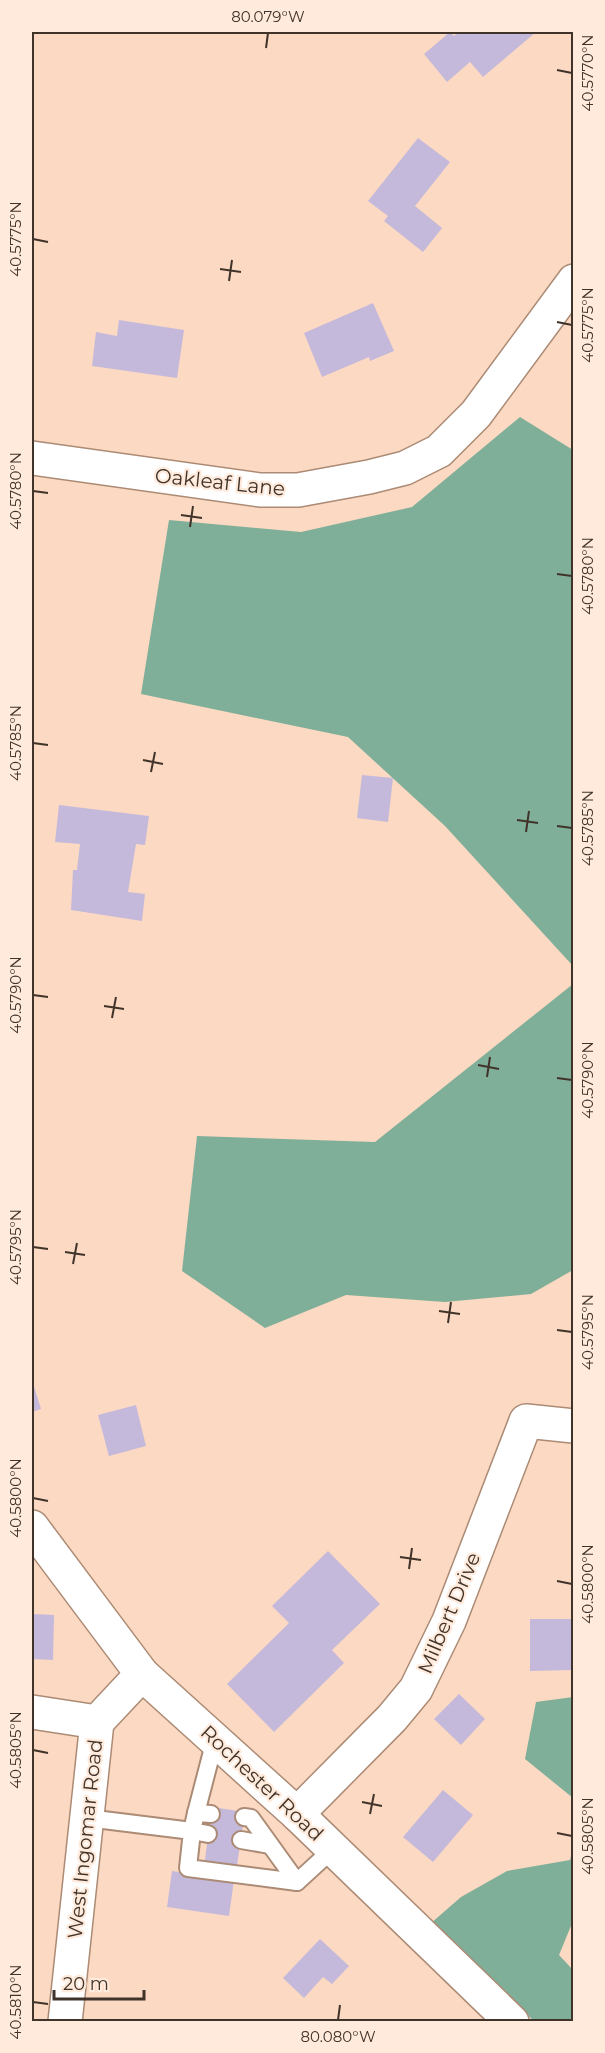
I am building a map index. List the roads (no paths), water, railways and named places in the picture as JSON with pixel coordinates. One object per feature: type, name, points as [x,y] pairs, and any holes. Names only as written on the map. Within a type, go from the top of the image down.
[{"type":"street","name":"Oakleaf Lane","points":[[32,458],[260,490],[298,490],[405,468],[439,451],[476,414],[573,281]]},
{"type":"street","name":"Milbert Drive","points":[[297,1814],[392,1718],[416,1689],[449,1621],[526,1421],[573,1426]]},
{"type":"street","name":"Rochester Road","points":[[32,1527],[142,1674],[297,1814],[512,2022]]},
{"type":"street","name":"West Ingomar Road","points":[[65,2022],[97,1722],[142,1674]]},
{"type":"street","points":[[32,1712],[97,1722]]},
{"type":"lane","points":[[215,1740],[200,1833],[188,1869],[297,1882],[333,1849]]},
{"type":"lane","points":[[244,1817],[251,1818],[297,1882]]},
{"type":"lane","points":[[87,1818],[200,1833]]},
{"type":"lane","points":[[241,1840],[270,1845]]}]
